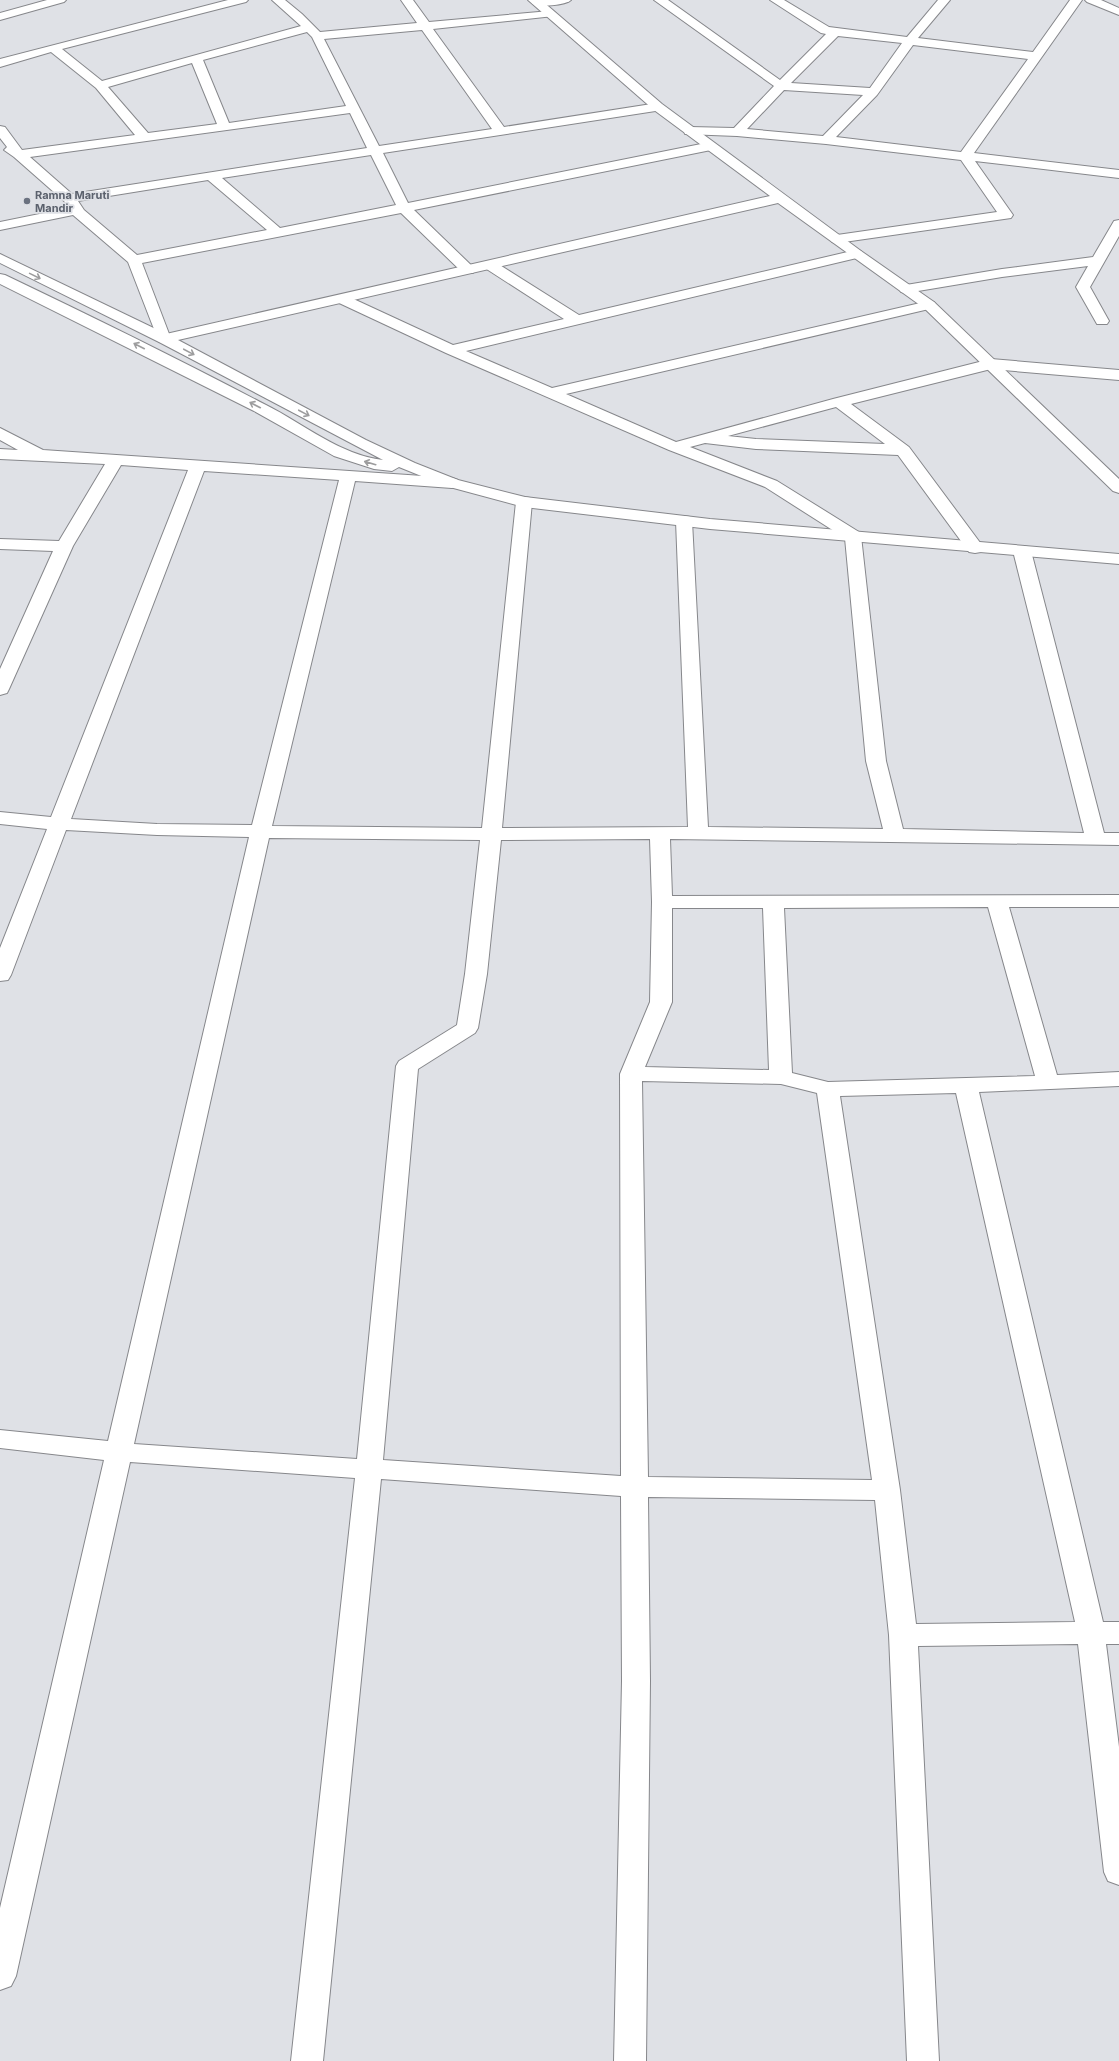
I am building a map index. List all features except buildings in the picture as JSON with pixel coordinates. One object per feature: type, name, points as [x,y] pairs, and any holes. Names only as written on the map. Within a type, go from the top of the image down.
[{"type":"street","points":[[0,17],[60,0]]},
{"type":"street","points":[[0,63],[242,0]]},
{"type":"street","points":[[278,0],[298,16],[313,32],[376,151],[404,208],[468,270]]},
{"type":"street","points":[[407,0],[500,132]]},
{"type":"street","points":[[536,2],[565,0]]},
{"type":"street","points":[[660,0],[781,86],[873,92]]},
{"type":"street","points":[[776,0],[797,8],[825,30],[909,42],[1037,56]]},
{"type":"street","points":[[826,140],[873,92],[909,42],[944,0]]},
{"type":"street","points":[[965,156],[1076,0]]},
{"type":"street","points":[[1091,0],[1119,12]]},
{"type":"street","points":[[536,2],[658,107],[856,254],[929,305],[1119,488]]},
{"type":"street","points":[[100,85],[196,58],[313,32],[426,26],[550,14]]},
{"type":"street","points":[[737,132],[835,32]]},
{"type":"street","points":[[53,48],[100,85],[144,137]]},
{"type":"street","points":[[196,58],[225,127]]},
{"type":"street","points":[[0,226],[73,204],[211,176],[658,107]]},
{"type":"street","points":[[0,146],[19,154],[354,109]]},
{"type":"street","points":[[0,130],[19,154],[134,260],[164,339]]},
{"type":"street","points":[[690,131],[737,132],[826,140],[1119,174]]},
{"type":"street","points":[[134,260],[278,233],[711,146]]},
{"type":"street","points":[[837,239],[1006,215],[965,156]]},
{"type":"street","points":[[211,176],[278,233]]},
{"type":"street","points":[[164,339],[780,198]]},
{"type":"street","points":[[1102,321],[1083,287],[1096,261],[1119,224]]},
{"type":"street","points":[[451,350],[856,254]]},
{"type":"street","points":[[0,258],[164,339],[360,442],[409,466],[452,483],[524,502],[684,521],[975,548],[1119,559]]},
{"type":"street","points":[[906,289],[1002,273],[1096,261]]},
{"type":"street","points":[[490,264],[576,320]]},
{"type":"street","points":[[0,278],[264,410],[339,453],[375,465],[409,466]]},
{"type":"street","points":[[342,299],[451,350],[675,447],[771,484],[853,536]]},
{"type":"street","points":[[551,393],[929,305]]},
{"type":"street","points":[[675,447],[839,402],[991,364],[1119,375]]},
{"type":"street","points":[[839,402],[903,450],[975,548]]},
{"type":"street","points":[[0,434],[38,455]]},
{"type":"street","points":[[704,438],[756,444],[903,450]]},
{"type":"street","points":[[0,454],[116,460],[452,483]]},
{"type":"street","points":[[0,689],[64,546],[116,460]]},
{"type":"street","points":[[0,975],[198,466]]},
{"type":"street","points":[[0,1976],[261,832],[348,476]]},
{"type":"street","points":[[307,2061],[369,1470],[407,1066],[467,1028],[476,974],[524,502]]},
{"type":"street","points":[[684,521],[698,832]]},
{"type":"street","points":[[853,536],[876,761],[894,835]]},
{"type":"street","points":[[0,544],[64,546]]},
{"type":"street","points":[[1022,551],[1096,839]]},
{"type":"street","points":[[0,818],[58,825],[261,832],[491,834],[698,832],[1119,839]]},
{"type":"street","points":[[630,2061],[636,1681],[631,1074],[661,1002],[662,902],[660,833]]},
{"type":"street","points":[[997,901],[1048,1083]]},
{"type":"street","points":[[662,902],[1119,902]]},
{"type":"street","points":[[772,902],[781,1077]]},
{"type":"street","points":[[631,1074],[781,1077],[828,1089],[966,1086],[1119,1079]]},
{"type":"street","points":[[966,1086],[1090,1633],[1119,1872]]},
{"type":"street","points":[[828,1089],[887,1490],[903,1635],[923,2061]]},
{"type":"street","points":[[0,1439],[119,1452],[634,1488],[887,1490]]},
{"type":"street","points":[[903,1635],[1119,1633]]},
{"type":"place","name":"Ramna Maruti Mandir","points":[[27,201]]}]
